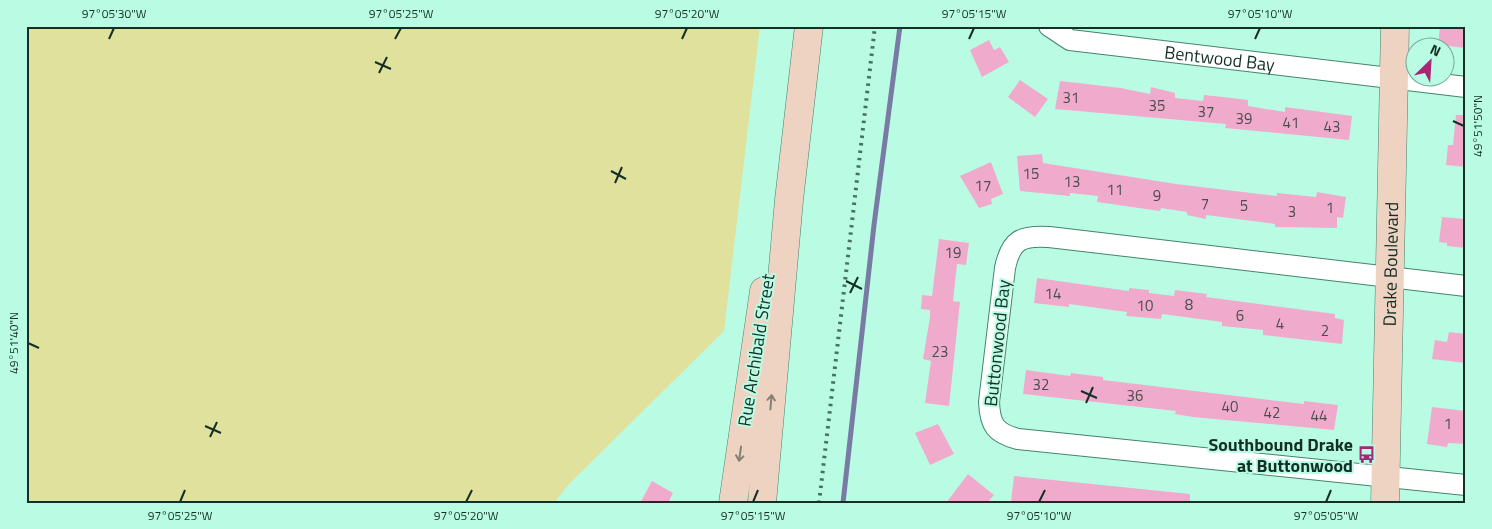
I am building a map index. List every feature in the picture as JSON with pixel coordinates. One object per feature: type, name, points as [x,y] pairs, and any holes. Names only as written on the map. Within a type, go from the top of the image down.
[{"type":"main road","name":"Rue Archibald Street","points":[[762,503],[789,200],[809,26]]},
{"type":"main road","name":"Drake Boulevard","points":[[1384,503],[1395,26]]},
{"type":"main road","name":"Rue Archibald Street","points":[[733,503],[766,279],[789,200]]},
{"type":"street","name":"Bentwood Bay","points":[[1049,26],[1070,40],[1466,86]]},
{"type":"street","name":"Buttonwood Bay","points":[[1466,286],[1049,237],[1034,236],[1021,238],[1011,248],[1005,268],[990,402],[990,417],[998,432],[1018,439],[1466,485]]},
{"type":"green space","points":[[26,26],[760,26],[724,331],[568,485],[554,503],[26,503]]},
{"type":"building","points":[[1440,26],[1466,26],[1466,48],[1454,47],[1454,38],[1439,38]]},
{"type":"building","points":[[989,40],[994,50],[1000,47],[1009,62],[982,77],[970,50]]},
{"type":"building","points":[[1020,80],[1048,99],[1035,117],[1008,97]]},
{"type":"building","points":[[1060,81],[1121,88],[1150,94],[1151,87],[1175,93],[1175,98],[1203,101],[1204,95],[1248,100],[1248,106],[1285,112],[1285,107],[1352,116],[1349,140],[1225,128],[1226,124],[1055,109]]},
{"type":"building","points":[[1456,115],[1466,115],[1466,167],[1446,165],[1448,145],[1453,145]]},
{"type":"building","points":[[1042,154],[1043,163],[1176,184],[1277,196],[1277,193],[1316,197],[1317,192],[1346,197],[1343,218],[1337,217],[1337,228],[1275,227],[1275,224],[1206,215],[1206,219],[1187,215],[1187,212],[1161,208],[1160,211],[1097,202],[1098,196],[1070,193],[1070,196],[1020,191],[1017,156]]},
{"type":"building","points":[[991,162],[1003,194],[991,199],[992,204],[979,208],[960,176]]},
{"type":"building","points":[[1442,217],[1466,219],[1466,248],[1447,246],[1447,243],[1439,242]]},
{"type":"building","points":[[939,239],[969,243],[966,265],[957,264],[953,301],[960,302],[949,406],[925,403],[931,361],[923,359],[930,310],[921,309],[922,295],[932,296]]},
{"type":"building","points":[[1037,278],[1129,291],[1129,288],[1149,290],[1149,293],[1174,296],[1175,290],[1207,294],[1206,297],[1335,314],[1335,318],[1344,320],[1342,344],[1263,335],[1263,330],[1222,326],[1222,322],[1162,314],[1161,319],[1126,316],[1127,312],[1069,304],[1069,307],[1034,303]]},
{"type":"building","points":[[1449,332],[1466,334],[1466,363],[1432,359],[1435,340],[1447,342]]},
{"type":"building","points":[[1026,370],[1070,376],[1071,373],[1103,377],[1103,380],[1304,404],[1304,401],[1338,405],[1334,430],[1193,417],[1175,414],[1176,411],[1023,394]]},
{"type":"building","points":[[1432,407],[1466,411],[1466,444],[1448,443],[1447,447],[1427,444]]},
{"type":"building","points":[[938,424],[954,454],[930,465],[915,433]]},
{"type":"building","points":[[968,474],[994,495],[987,503],[946,503]]},
{"type":"building","points":[[1014,476],[1190,494],[1190,503],[1011,502]]},
{"type":"building","points":[[652,481],[673,493],[668,503],[640,503]]},
{"type":"waterway","points":[[843,503],[874,225],[900,26]]},
{"type":"railway","points":[[819,503],[875,26]]},
{"type":"place","name":"Southbound Drake at Buttonwood","points":[[1367,454]]}]
